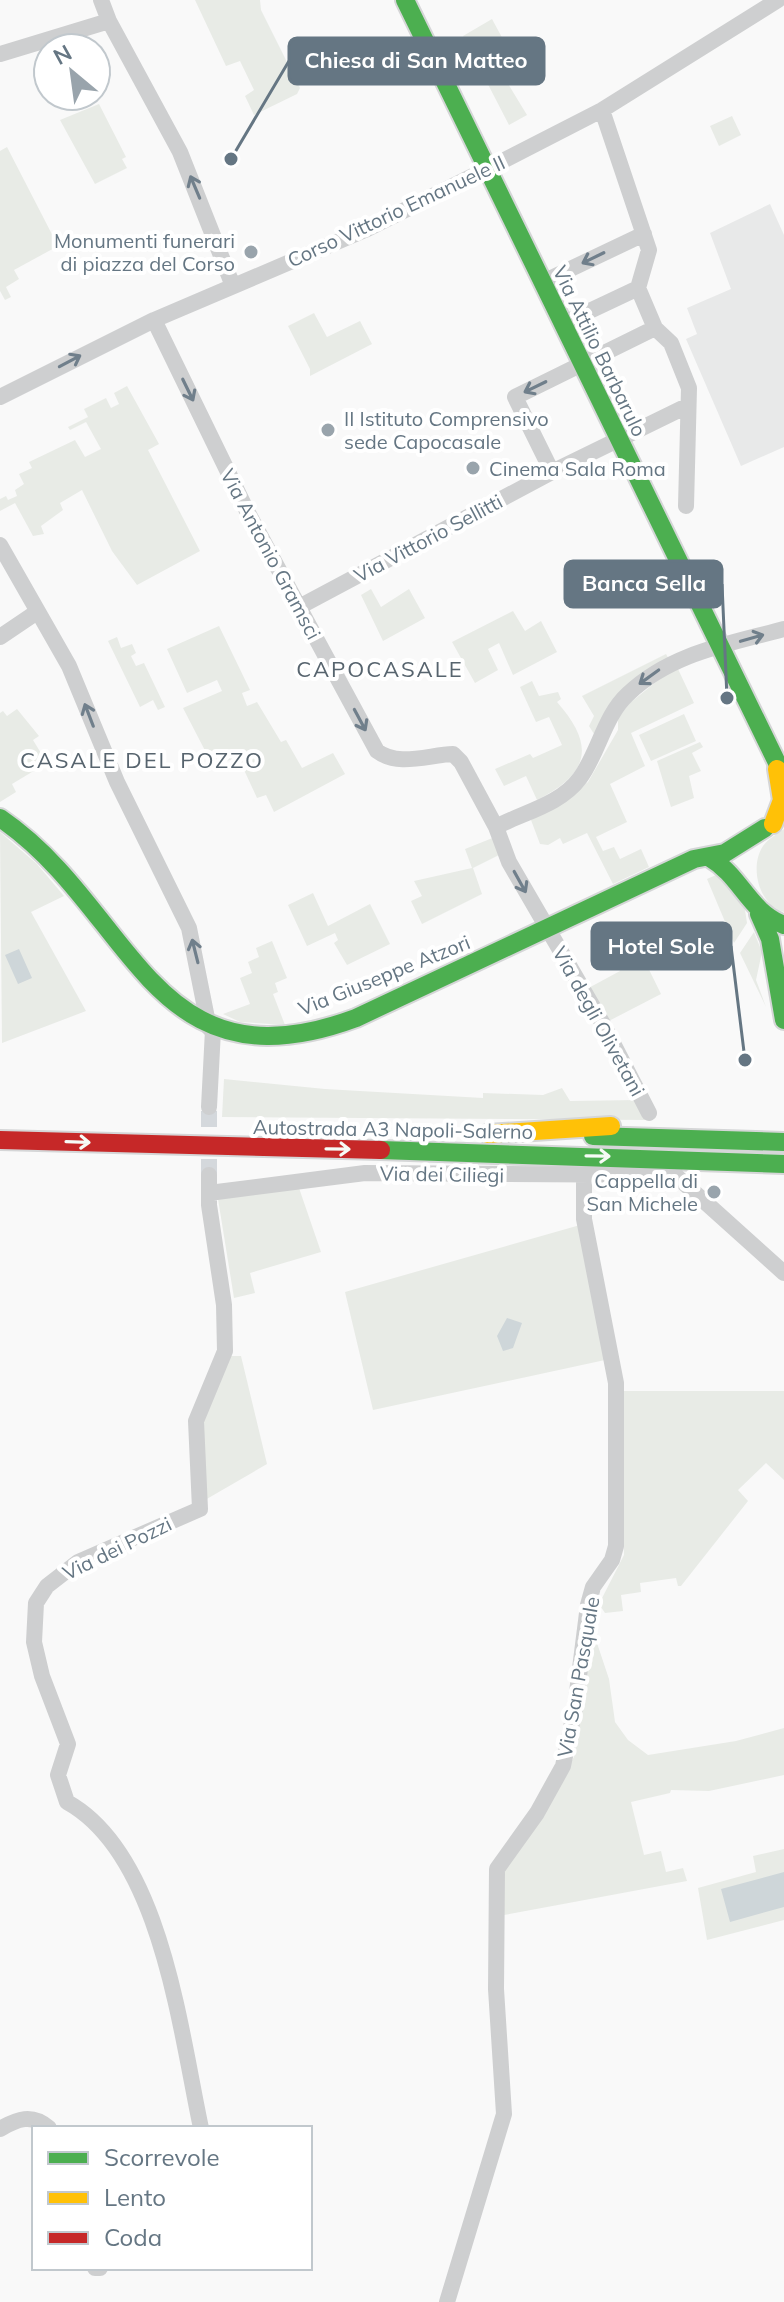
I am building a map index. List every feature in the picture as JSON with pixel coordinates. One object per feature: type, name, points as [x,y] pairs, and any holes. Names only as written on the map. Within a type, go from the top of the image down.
[{"type":"main road","name":"Via Attilio Barbarulo","points":[[405,0],[781,773],[782,800],[774,824]]},
{"type":"main road","name":"Via Giuseppe Atzori","points":[[0,818],[37,844],[162,992],[211,1029],[261,1037],[293,1036],[317,1029],[411,992],[694,859],[710,858],[774,824]]},
{"type":"main road","points":[[743,893],[741,866],[746,853],[774,824]]},
{"type":"main road","points":[[710,858],[726,868],[759,914],[770,936],[775,994],[784,1020]]},
{"type":"main road","points":[[759,914],[784,925]]},
{"type":"main road","name":"Autostrada A3 Napoli-Salerno","points":[[59,1122],[784,1142]]},
{"type":"main road","points":[[488,1134],[631,1126],[784,1128]]},
{"type":"main road","name":"Autostrada A3 Napoli-Salerno","points":[[0,1140],[679,1167],[784,1164]]},
{"type":"main road","points":[[679,1167],[784,1178]]},
{"type":"street","points":[[101,0],[109,21],[185,163],[233,286]]},
{"type":"street","name":"Corso Vittorio Emanuele II","points":[[0,397],[154,320],[365,230],[489,168],[602,110],[778,0]]},
{"type":"street","points":[[0,54],[109,21]]},
{"type":"street","points":[[602,110],[649,250],[638,288],[655,328],[671,343],[689,388],[686,506]]},
{"type":"street","points":[[543,282],[644,234]]},
{"type":"street","points":[[562,324],[634,290]]},
{"type":"street","name":"Via Antonio Gramsci","points":[[154,320],[247,511],[377,751],[385,758],[401,760],[453,754],[496,827],[509,862],[548,928]]},
{"type":"street","points":[[552,472],[515,397],[655,328]]},
{"type":"street","name":"Via Vittorio Sellitti","points":[[299,607],[552,472],[687,406]]},
{"type":"street","points":[[0,545],[69,666],[117,782],[189,928],[211,1029],[209,1107]]},
{"type":"street","points":[[0,637],[37,612]]},
{"type":"street","points":[[496,827],[569,790],[591,761],[611,715],[639,684],[677,659],[784,629]]},
{"type":"street","name":"Via degli Olivetani","points":[[548,928],[649,1113]]},
{"type":"street","points":[[679,1167],[784,1273]]},
{"type":"street","name":"Via dei Ciliegi","points":[[209,1193],[365,1173],[584,1177],[679,1167]]},
{"type":"street","name":"Via dei Pozzi","points":[[201,2126],[172,1996],[145,1896],[122,1854],[92,1816],[67,1802],[58,1775],[68,1744],[42,1676],[33,1621],[36,1603],[62,1571],[200,1509],[196,1421],[225,1351],[224,1305],[209,1175]]},
{"type":"street","name":"Via San Pasquale","points":[[447,2302],[504,2114],[496,1989],[497,1869],[537,1813],[563,1766],[575,1708],[588,1605],[593,1587],[612,1560],[616,1546],[616,1383],[584,1219],[584,1177]]},
{"type":"street","points":[[0,2129],[17,2119],[29,2118],[45,2126]]},
{"type":"shaded area","points":[[195,0],[260,0],[261,10],[300,88],[297,94],[254,115],[245,96],[254,90],[240,61],[226,66]]},
{"type":"shaded area","points":[[492,19],[519,69],[515,71],[510,63],[499,69],[527,115],[509,125],[463,36]]},
{"type":"shaded area","points":[[80,112],[103,112],[126,157],[122,159],[127,168],[95,184],[60,120]]},
{"type":"shaded area","points":[[732,116],[741,135],[719,146],[710,126]]},
{"type":"shaded area","points":[[7,147],[58,246],[14,270],[19,279],[6,287],[11,297],[5,300],[0,291],[0,151]]},
{"type":"shaded area","points":[[770,204],[784,235],[784,447],[741,466],[686,339],[697,334],[687,308],[731,289],[710,233]]},
{"type":"shaded area","points":[[314,313],[327,337],[360,321],[372,344],[310,376],[310,369],[288,326]]},
{"type":"shaded area","points":[[127,386],[159,444],[148,450],[200,551],[137,585],[112,551],[82,490],[60,503],[63,510],[41,526],[44,534],[33,536],[15,503],[0,511],[0,499],[17,496],[15,490],[24,484],[19,474],[32,468],[29,462],[75,440],[85,457],[101,449],[86,422],[70,430],[68,427],[88,417],[84,409],[106,398],[111,408],[119,404],[114,393]]},
{"type":"shaded area","points":[[371,589],[381,607],[409,589],[425,618],[383,641],[361,595]]},
{"type":"shaded area","points":[[513,611],[525,631],[541,621],[557,652],[513,675],[499,643],[488,649],[498,670],[475,683],[452,642]]},
{"type":"shaded area","points":[[219,626],[250,690],[242,693],[247,706],[257,702],[281,742],[286,740],[302,768],[333,753],[345,774],[274,812],[266,795],[257,798],[238,757],[213,766],[183,708],[222,691],[217,680],[187,693],[167,649]]},
{"type":"shaded area","points":[[117,637],[121,648],[132,644],[136,653],[131,656],[136,666],[144,663],[165,707],[158,710],[153,700],[140,707],[108,641]]},
{"type":"shaded area","points":[[666,654],[671,663],[639,684],[599,742],[589,726],[594,716],[582,696]]},
{"type":"shaded area","points":[[678,669],[694,703],[631,733],[645,766],[610,784],[627,822],[596,837],[603,851],[614,847],[620,859],[641,849],[649,867],[613,884],[587,833],[563,844],[560,838],[548,845],[540,844],[531,820],[564,801],[588,782],[618,730],[618,718],[630,703],[662,677]]},
{"type":"shaded area","points":[[532,681],[539,696],[558,692],[561,699],[557,702],[578,732],[582,745],[581,758],[568,780],[537,800],[526,776],[504,786],[495,769],[530,754],[533,758],[562,745],[549,717],[536,722],[520,687]]},
{"type":"shaded area","points":[[17,709],[39,736],[33,740],[47,763],[12,784],[16,792],[0,802],[0,713],[3,711],[7,716]]},
{"type":"shaded area","points":[[684,714],[696,741],[651,761],[639,735]]},
{"type":"shaded area","points":[[700,742],[703,747],[692,753],[701,771],[689,776],[694,798],[671,807],[657,761]]},
{"type":"shaded area","points":[[784,829],[784,912],[768,902],[763,894],[757,864],[763,846]]},
{"type":"shaded area","points":[[0,832],[37,864],[64,896],[31,912],[86,1011],[2,1043]]},
{"type":"shaded area","points":[[495,837],[501,854],[473,868],[482,894],[422,924],[411,901],[422,896],[414,881],[472,868],[465,849]]},
{"type":"shaded area","points":[[716,875],[724,877],[745,910],[747,923],[734,943],[707,879]]},
{"type":"shaded area","points":[[313,893],[328,926],[370,904],[390,944],[347,965],[334,943],[338,940],[335,933],[307,946],[288,905]]},
{"type":"shaded area","points":[[754,932],[762,952],[756,980],[766,1007],[740,953]]},
{"type":"shaded area","points":[[631,933],[661,994],[603,1024],[583,991],[620,971],[606,944]]},
{"type":"shaded area","points":[[272,941],[287,978],[275,983],[278,992],[273,994],[285,1025],[240,1022],[223,1014],[250,1004],[240,978],[252,973],[248,962],[259,957],[256,948]]},
{"type":"shaded area","points":[[19,949],[32,978],[18,984],[5,955]]},
{"type":"shaded area","points":[[224,1079],[325,1089],[483,1098],[483,1093],[543,1095],[562,1088],[570,1101],[637,1100],[647,1120],[222,1117]]},
{"type":"shaded area","points":[[299,1188],[321,1252],[250,1273],[255,1293],[234,1298],[218,1199]]},
{"type":"shaded area","points":[[580,1225],[605,1360],[373,1410],[345,1292]]},
{"type":"shaded area","points":[[507,1318],[522,1323],[513,1348],[503,1351],[497,1336]]},
{"type":"shaded area","points":[[229,1356],[241,1356],[267,1464],[205,1500],[201,1422]]},
{"type":"shaded area","points":[[622,1391],[784,1391],[784,1480],[766,1463],[738,1490],[748,1501],[681,1586],[678,1586],[676,1578],[640,1583],[641,1592],[621,1595],[623,1611],[605,1613],[599,1604],[624,1555]]},
{"type":"shaded area","points":[[591,1625],[609,1679],[615,1722],[628,1740],[648,1755],[736,1741],[784,1728],[784,1775],[709,1791],[671,1790],[670,1793],[631,1802],[644,1855],[661,1851],[666,1872],[683,1868],[687,1881],[504,1915],[504,1872],[574,1757]]},
{"type":"shaded area","points":[[784,1849],[784,1920],[707,1940],[698,1888],[756,1872],[753,1856]]},
{"type":"shaded area","points":[[784,1872],[784,1907],[730,1922],[721,1889]]},
{"type":"tunnel","points":[[209,1107],[209,1175]]},
{"type":"traffic: fast","points":[[405,0],[784,777]]},
{"type":"traffic: fast","points":[[0,818],[46,856],[151,981],[188,1012],[232,1032],[287,1035],[356,1018],[694,859],[725,853],[765,828]]},
{"type":"traffic: fast","points":[[710,858],[730,874],[762,912],[784,925]]},
{"type":"traffic: fast","points":[[759,914],[770,939],[784,1020]]},
{"type":"traffic: fast","points":[[593,1136],[784,1142]]},
{"type":"traffic: fast","points":[[381,1150],[784,1164]]},
{"type":"traffic: slow","points":[[773,824],[782,800],[777,769]]},
{"type":"traffic: slow","points":[[488,1134],[611,1126]]},
{"type":"traffic: jam","points":[[0,1140],[381,1150]]},
{"type":"place","name":"Chiesa di San Matteo","points":[[231,159]]},
{"type":"place","name":"Monumenti funerari di piazza del Corso","points":[[251,252]]},
{"type":"place","name":"II Istituto Comprensivo sede Capocasale","points":[[328,430]]},
{"type":"place","name":"Cinema Sala Roma","points":[[473,468]]},
{"type":"place","name":"Banca Sella","points":[[727,698]]},
{"type":"place","name":"Hotel Sole","points":[[745,1060]]},
{"type":"place","name":"Cappella di San Michele","points":[[714,1192]]},
{"type":"district","name":"CAPOCASALE","points":[[380,669]]},
{"type":"district","name":"CASALE DEL POZZO","points":[[142,760]]}]
